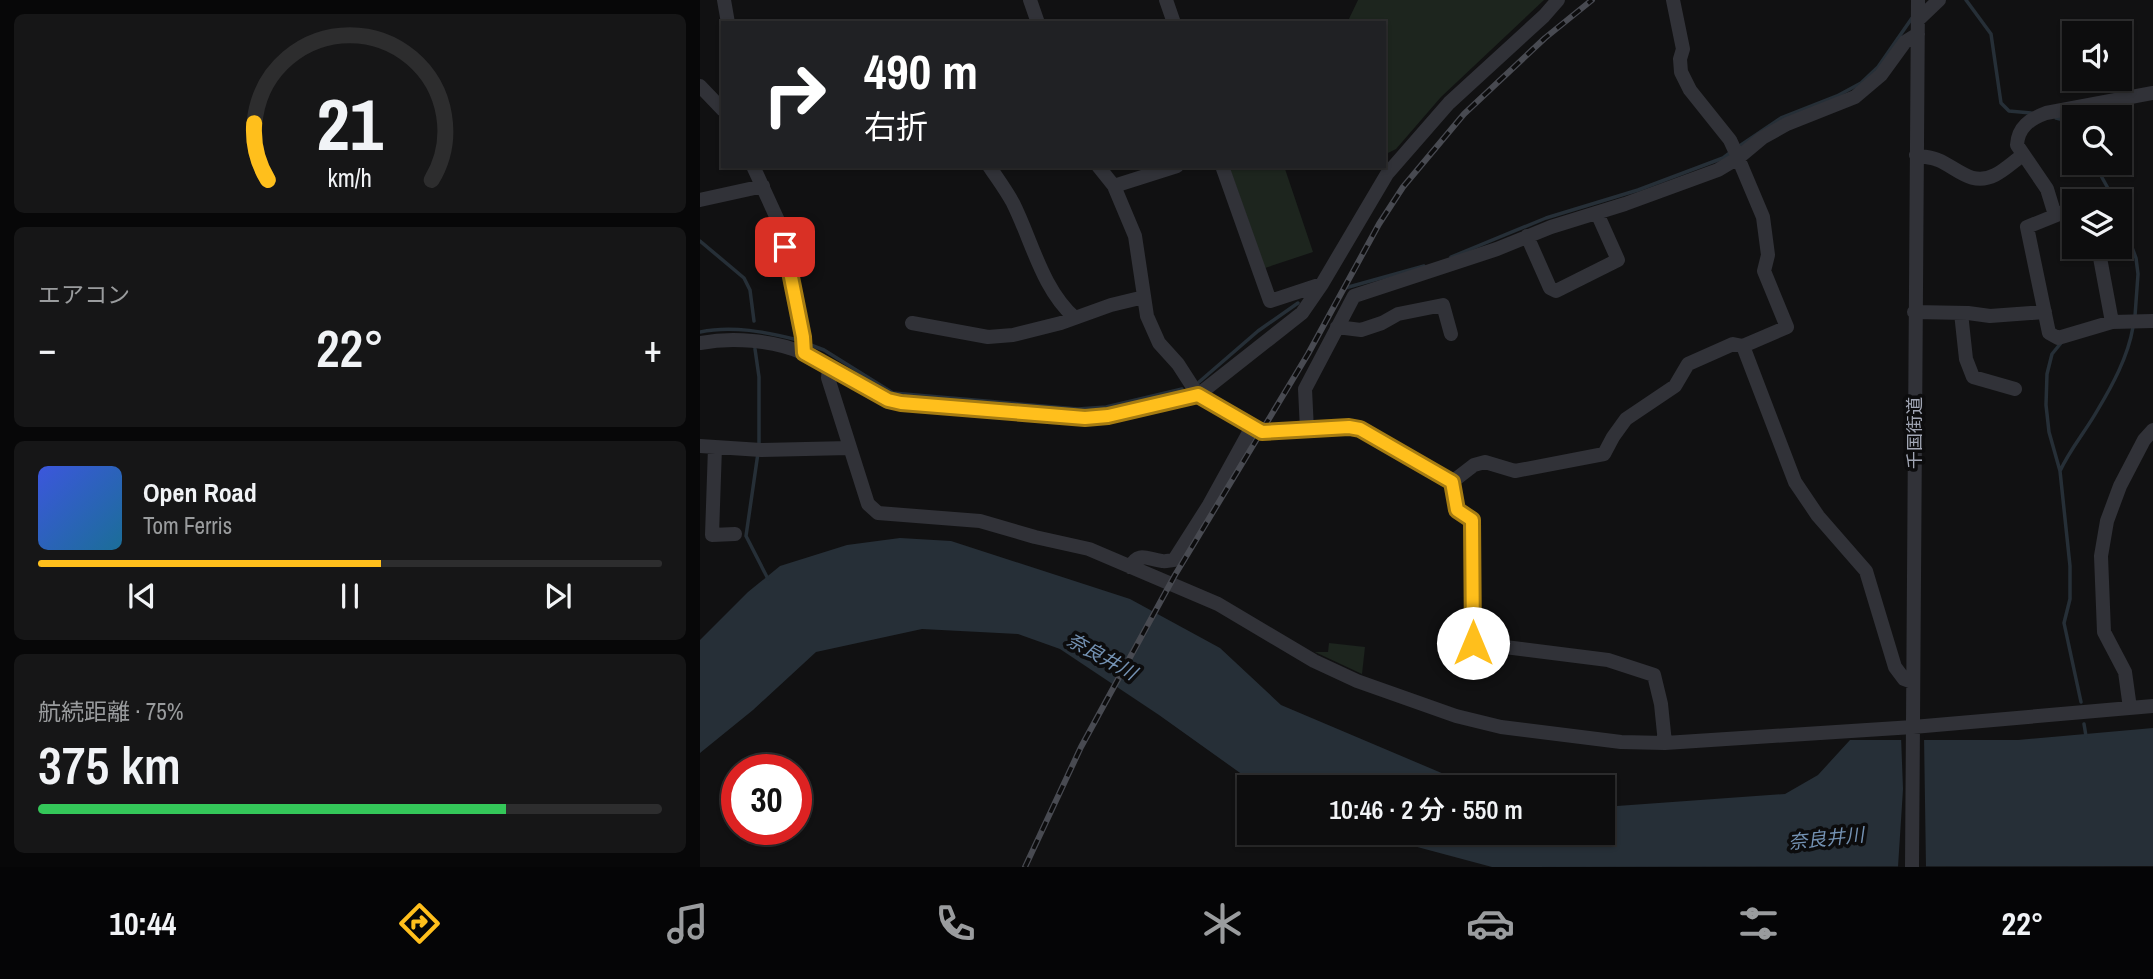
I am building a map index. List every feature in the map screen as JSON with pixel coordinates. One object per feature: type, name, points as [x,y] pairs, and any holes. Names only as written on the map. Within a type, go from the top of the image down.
[{"type":"street","points":[[724,0],[728,21]]},
{"type":"street","points":[[1030,0],[1037,21]]},
{"type":"street","points":[[1166,0],[1173,21]]},
{"type":"street","points":[[700,343],[719,340],[804,345],[829,367],[877,396],[901,403],[1074,418],[1108,416],[1198,395],[1302,313],[1387,174],[1449,103],[1558,0]]},
{"type":"street","points":[[1452,482],[1474,465],[1485,462],[1515,471],[1604,454],[1626,419],[1675,386],[1688,364],[1733,344],[1743,346],[1787,327],[1764,271],[1768,255],[1763,217],[1730,140],[1690,90],[1681,72],[1680,59],[1683,49],[1673,0]]},
{"type":"street","points":[[1307,430],[1305,389],[1354,296],[1497,249],[1527,236],[1718,170],[1735,152],[1787,124],[1855,97],[1881,75],[1905,42],[1918,16],[1939,0]]},
{"type":"street","name":"千国街道","points":[[1912,867],[1918,16]]},
{"type":"street","points":[[700,86],[721,108]]},
{"type":"street","points":[[2055,215],[2048,189],[2017,145],[2017,137],[2026,123],[2046,113],[2153,93]]},
{"type":"street","points":[[1916,155],[1939,160],[1950,169],[1966,176],[1983,178],[1993,176],[2023,155]]},
{"type":"street","points":[[754,168],[780,225],[804,345]]},
{"type":"street","points":[[990,168],[1013,203],[1034,254],[1063,307],[1075,318]]},
{"type":"street","points":[[1100,168],[1114,186],[1135,236],[1147,316],[1159,342],[1178,364],[1198,395],[1262,432],[1349,427],[1360,429],[1452,482],[1457,510],[1472,520],[1473,643],[1608,660],[1654,675],[1661,704],[1665,743]]},
{"type":"street","points":[[1114,186],[1171,168]]},
{"type":"street","points":[[1223,168],[1270,301],[1322,284]]},
{"type":"street","points":[[700,200],[764,186]]},
{"type":"street","points":[[1527,236],[1549,288],[1556,291],[1618,260],[1597,212]]},
{"type":"street","points":[[2062,212],[2027,227],[2049,333],[2058,338],[2112,323],[2153,321]]},
{"type":"street","points":[[2100,259],[2112,323]]},
{"type":"street","points":[[912,323],[988,337],[1013,335],[1144,297]]},
{"type":"street","points":[[1338,327],[1361,330],[1398,314],[1443,305],[1451,334]]},
{"type":"street","points":[[1914,312],[1990,316],[2045,312]]},
{"type":"street","points":[[1961,313],[1966,359],[1973,377],[2015,389]]},
{"type":"street","points":[[1743,346],[1795,482],[1818,516],[1866,571],[1895,667],[1904,679],[1912,682]]},
{"type":"street","points":[[829,367],[828,378],[849,448],[868,504],[878,513],[980,521],[1035,537],[1089,548],[1218,604],[1314,661],[1357,681],[1456,716],[1501,727],[1621,742],[1665,743],[1913,730],[2153,706]]},
{"type":"street","points":[[1130,567],[1138,557],[1150,557],[1162,562],[1174,560],[1209,505],[1252,427]]},
{"type":"street","points":[[2130,708],[2125,672],[2104,632],[2101,556],[2106,521],[2120,486],[2144,440],[2153,430]]},
{"type":"street","points":[[735,534],[712,535],[707,446],[757,449],[849,448]]},
{"type":"shaded area","points":[[1358,0],[1544,0],[1441,97],[1396,149],[1386,154],[1386,21],[1348,21]]},
{"type":"shaded area","points":[[1230,168],[1285,168],[1313,252],[1265,268]]},
{"type":"shaded area","points":[[1329,643],[1365,647],[1362,674],[1315,652],[1328,652]]},
{"type":"water","name":"奈良井川","points":[[900,538],[951,541],[1130,599],[1220,648],[1281,705],[1446,775],[1243,775],[1060,649],[1018,634],[922,629],[816,652],[753,710],[700,753],[700,640],[748,592],[780,566],[847,545]]},
{"type":"water","name":"奈良井川","points":[[2153,728],[2153,866],[1492,867],[1410,845],[1615,845],[1615,806],[1785,794],[1818,775],[1850,740],[2018,740]]},
{"type":"pier","points":[[1901,736],[1924,736],[1926,867],[1898,867],[1903,789]]},
{"type":"waterway","points":[[1966,0],[1991,34],[2001,103],[2009,111],[2031,113]]},
{"type":"waterway","points":[[1738,147],[1781,118],[1837,96],[1861,83],[1878,67],[1912,18]]},
{"type":"waterway","points":[[2056,118],[2062,120]]},
{"type":"waterway","points":[[1451,257],[1546,218],[1638,190],[1723,158],[1731,152]]},
{"type":"waterway","points":[[2101,175],[2108,189]]},
{"type":"waterway","points":[[700,241],[744,278],[750,290],[754,321]]},
{"type":"waterway","points":[[2132,247],[2138,274],[2135,316]]},
{"type":"waterway","points":[[1345,288],[1424,266]]},
{"type":"waterway","points":[[1199,382],[1258,331],[1298,303]]},
{"type":"waterway","points":[[2060,471],[2114,381],[2133,327]]},
{"type":"waterway","points":[[700,332],[737,329],[798,340]]},
{"type":"waterway","points":[[2061,343],[2052,354],[2047,374],[2046,405],[2049,432],[2060,471],[2070,566],[2070,599],[2064,623],[2081,702]]},
{"type":"waterway","points":[[808,344],[824,350],[893,393],[1078,409],[1106,407],[1182,389]]},
{"type":"waterway","points":[[755,349],[759,377],[759,445]]},
{"type":"waterway","points":[[758,453],[746,536],[768,579]]},
{"type":"waterway","points":[[2084,724],[2086,736]]},
{"type":"railway","points":[[1025,867],[1081,747],[1175,575],[1308,354],[1379,224],[1403,187],[1464,114],[1545,38],[1592,0]]},
{"type":"route","points":[[785,247],[804,353],[888,400],[1093,418],[1198,395],[1262,432],[1349,427],[1360,429],[1452,482],[1457,510],[1472,520],[1473,643]]}]
